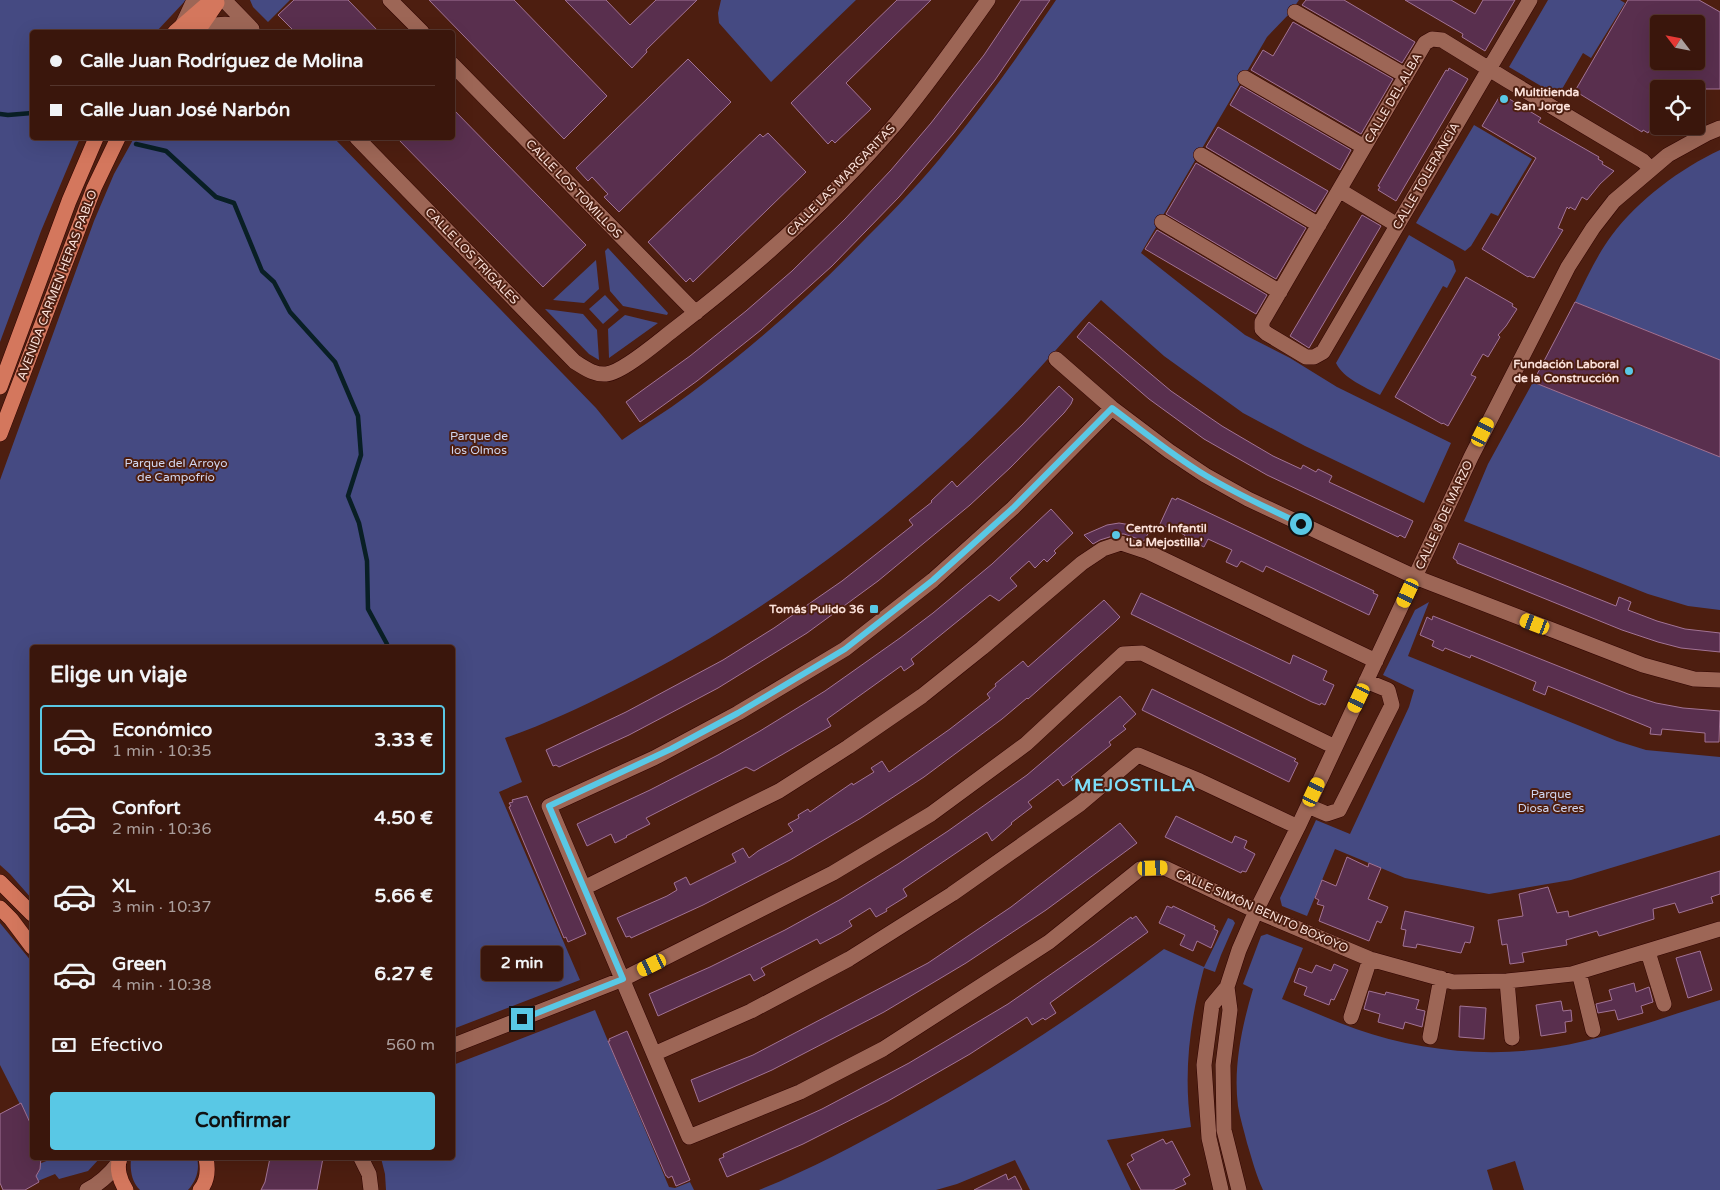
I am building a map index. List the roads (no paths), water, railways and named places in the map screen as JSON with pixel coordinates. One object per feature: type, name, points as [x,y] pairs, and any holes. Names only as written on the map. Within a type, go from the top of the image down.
[{"type":"main road","points":[[179,29],[205,6],[217,0]]},
{"type":"main road","points":[[199,30],[217,0]]},
{"type":"main road","name":"AVENIDA CARMEN HERAS PABLO","points":[[0,387],[69,201],[95,140]]},
{"type":"main road","name":"AVENIDA CARMEN HERAS PABLO","points":[[0,434],[94,188],[117,140]]},
{"type":"main road","points":[[0,882],[30,912]]},
{"type":"main road","points":[[0,908],[30,944]]},
{"type":"main road","points":[[119,1160],[121,1183],[126,1190]]},
{"type":"main road","points":[[202,1189],[210,1162]]},
{"type":"street","points":[[179,29],[190,12],[194,0]]},
{"type":"street","points":[[224,0],[253,30]]},
{"type":"street","points":[[237,0],[239,16]]},
{"type":"street","points":[[390,0],[420,30]]},
{"type":"street","name":"CALLE LAS MARGARITAS","points":[[590,372],[607,375],[630,364],[696,313],[797,227],[846,178],[896,122],[945,60],[988,0]]},
{"type":"street","name":"CALLE TOLERANCIA","points":[[1323,352],[1530,0]]},
{"type":"street","points":[[1295,12],[1406,76]]},
{"type":"street","points":[[202,30],[229,23],[251,30]]},
{"type":"street","name":"CALLE DEL ALBA","points":[[1323,352],[1314,357],[1306,357],[1266,333],[1262,328],[1262,322],[1425,43],[1432,39],[1442,40],[1489,69]]},
{"type":"street","name":"CALLE LOS TOMILLOS","points":[[455,67],[696,313]]},
{"type":"street","points":[[1489,69],[1643,161],[1651,169]]},
{"type":"street","points":[[1245,78],[1364,147]]},
{"type":"street","name":"CALLE 8 DE MARZO","points":[[1227,987],[1239,950],[1256,911],[1336,747],[1470,457],[1568,267],[1593,228],[1614,201],[1668,155],[1708,132],[1720,128]]},
{"type":"street","name":"CALLE LOS TRIGALES","points":[[359,140],[575,362],[590,372]]},
{"type":"street","points":[[1200,155],[1319,225]]},
{"type":"street","points":[[1339,190],[1397,225]]},
{"type":"street","points":[[1162,222],[1280,292]]},
{"type":"street","points":[[1056,359],[1112,408],[1169,451],[1205,475],[1248,499],[1415,577],[1643,665],[1694,679],[1720,680]]},
{"type":"street","points":[[1112,408],[1013,508],[933,580],[845,649],[738,713],[663,753],[549,806],[654,1054],[751,1011],[872,944],[952,894],[1080,804],[1138,755],[1298,827]]},
{"type":"street","points":[[584,888],[779,791],[848,747],[922,696],[1082,563],[1103,549],[1121,543],[1148,552],[1376,661]]},
{"type":"street","points":[[455,1045],[623,979],[833,873],[931,814],[1026,744],[1124,654],[1142,653],[1336,747]]},
{"type":"street","points":[[1308,806],[1327,814],[1339,810],[1392,705],[1388,690],[1366,682]]},
{"type":"street","name":"CALLE SIMÓN BENITO BOXOYO","points":[[654,1054],[689,1137],[800,1092],[883,1049],[1049,942],[1140,869],[1165,868],[1256,911],[1370,959],[1453,982],[1507,980],[1580,972],[1720,930]]},
{"type":"street","points":[[1648,952],[1664,1004]]},
{"type":"street","points":[[1351,1018],[1370,959]]},
{"type":"street","points":[[1580,972],[1593,1030]]},
{"type":"street","points":[[1430,1038],[1441,978]]},
{"type":"street","points":[[1507,980],[1512,1038]]},
{"type":"street","points":[[1222,1190],[1209,1138],[1204,1065],[1212,1005],[1227,987]]},
{"type":"street","points":[[1227,987],[1230,1010],[1223,1066],[1224,1130],[1239,1190]]},
{"type":"street","points":[[87,1190],[96,1186],[109,1175],[119,1160]]},
{"type":"street","points":[[362,1160],[369,1174],[370,1190]]},
{"type":"waterway","points":[[0,114],[30,113]]},
{"type":"waterway","points":[[136,144],[166,151],[216,197],[234,203],[262,271],[274,282],[290,312],[335,362],[358,416],[361,455],[348,496],[359,523],[367,561],[368,609],[387,645]]},
{"type":"place","name":"Multitienda San Jorge","points":[[1504,99]]},
{"type":"place","name":"Fundación Laboral de la Construcción","points":[[1629,371]]},
{"type":"place","name":"Centro Infantil 'La Mejostilla'","points":[[1116,535]]},
{"type":"place","name":"Tomás Pulido 36","points":[[874,609]]},
{"type":"district","name":"MEJOSTILLA","points":[[1135,785]]},
{"type":"park label","name":"Parque de los Olmos","points":[[479,443]]},
{"type":"park label","name":"Parque del Arroyo de Campofrío","points":[[176,470]]},
{"type":"park label","name":"Parque Diosa Ceres","points":[[1551,801]]}]
